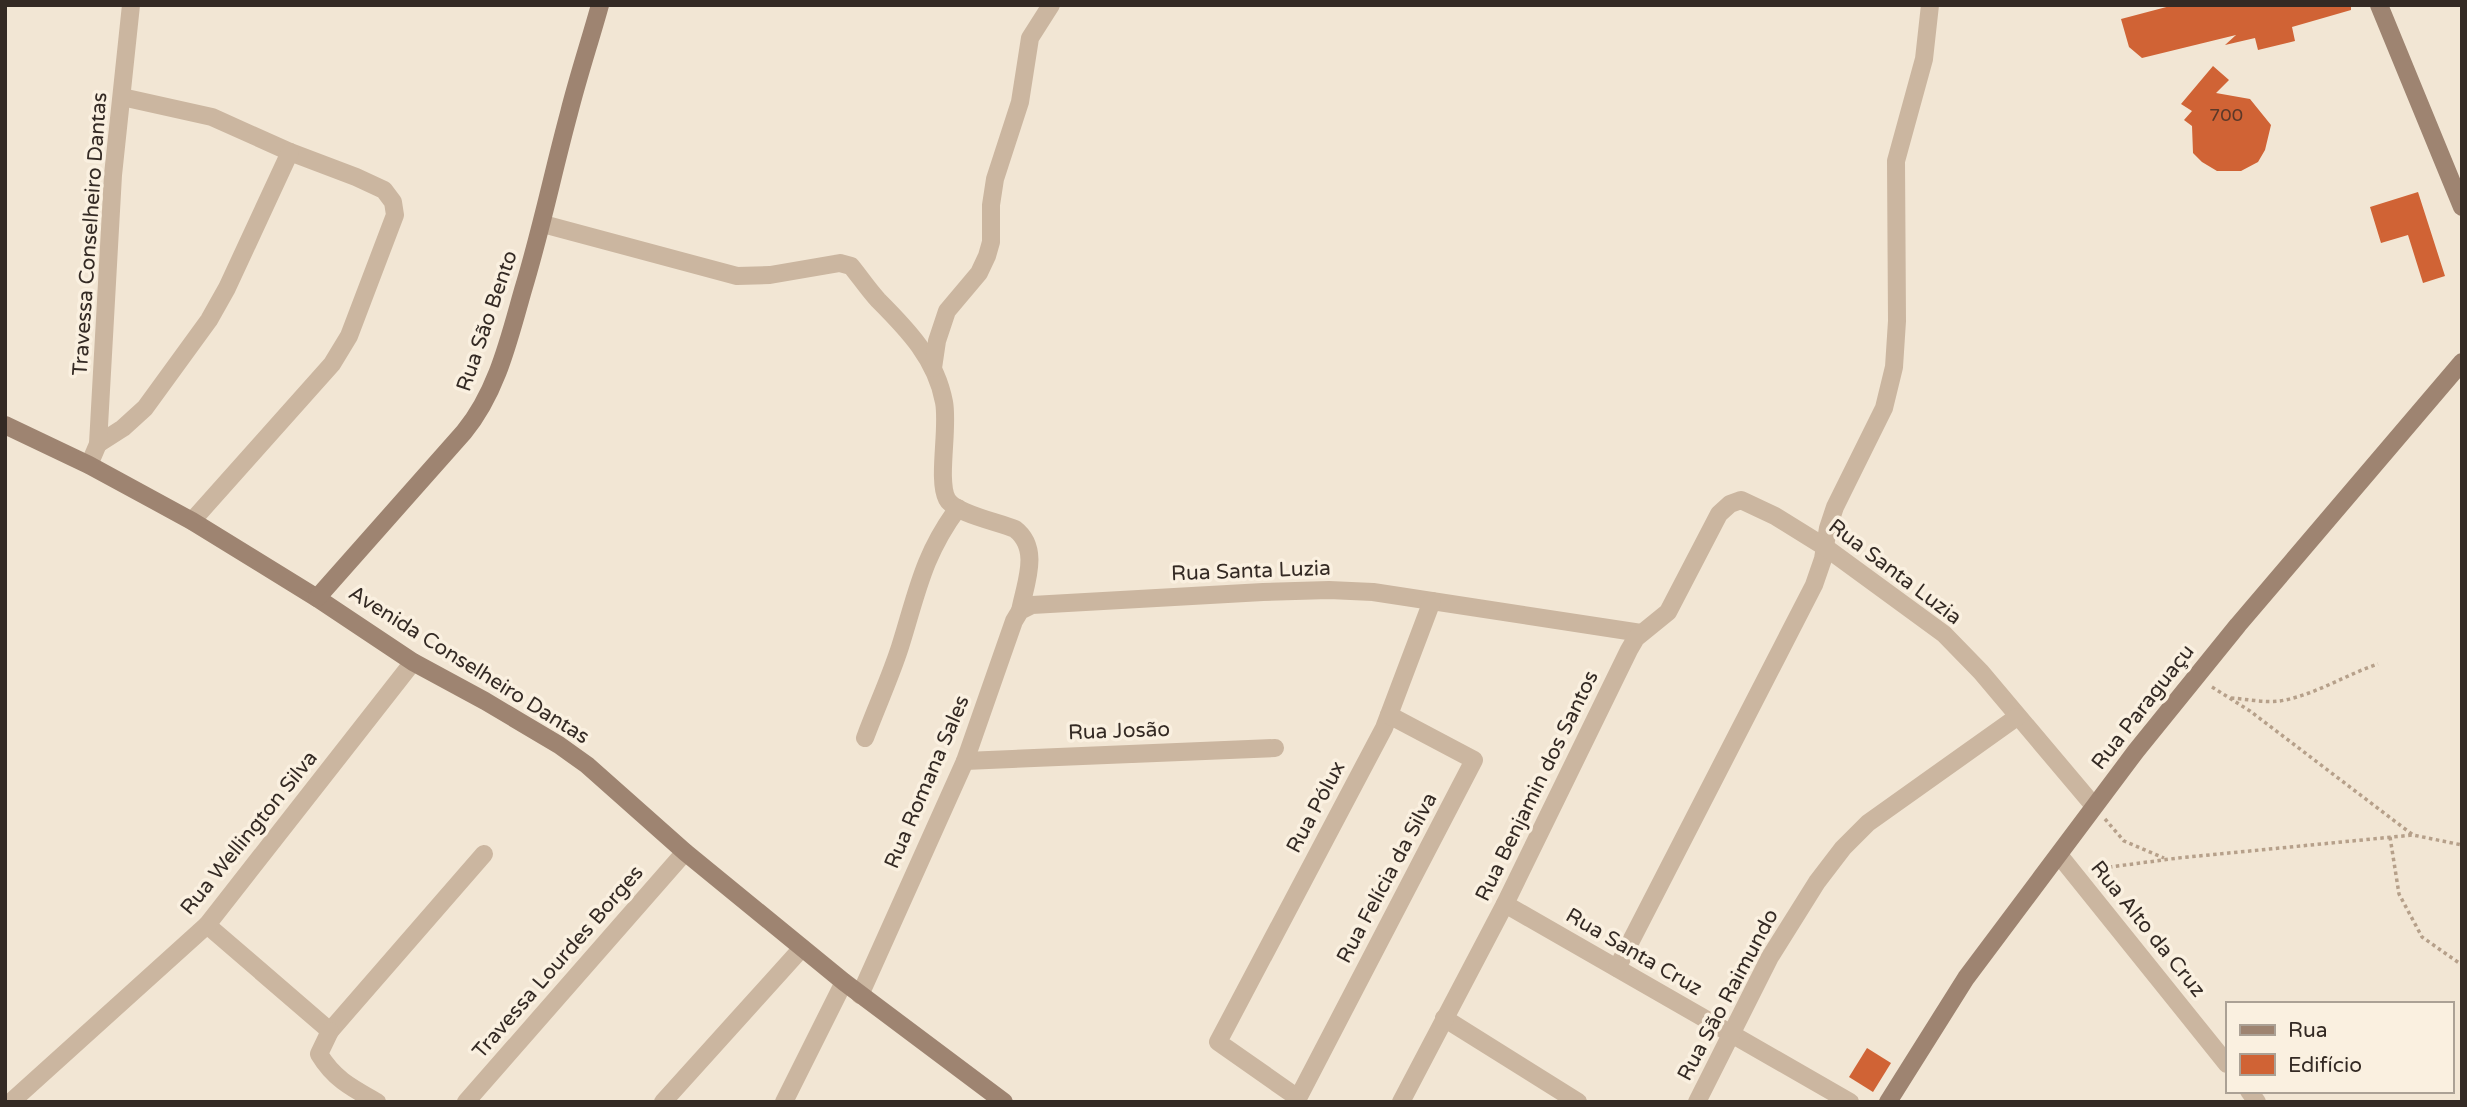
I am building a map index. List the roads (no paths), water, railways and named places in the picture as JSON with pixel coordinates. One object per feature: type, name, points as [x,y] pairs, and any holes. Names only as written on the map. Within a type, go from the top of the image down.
[{"type":"street","name":"Travessa Conselheiro Dantas","points":[[89,465],[98,444],[113,175],[131,5]]},
{"type":"street","name":"Rua São Bento","points":[[317,598],[477,417],[504,355],[543,224],[569,113],[600,5]]},
{"type":"street","points":[[933,368],[937,341],[947,311],[979,273],[987,256],[995,180],[1020,102],[1030,38],[1052,5]]},
{"type":"street","points":[[1617,968],[1814,585],[1835,507],[1884,408],[1894,368],[1897,321],[1896,161],[1924,59],[1930,5]]},
{"type":"street","points":[[2379,5],[2462,207]]},
{"type":"street","points":[[122,97],[212,117],[384,190],[393,202],[396,215],[342,349],[322,377],[192,521]]},
{"type":"street","points":[[98,444],[123,428],[145,408],[209,320],[227,288],[290,152]]},
{"type":"street","points":[[543,224],[737,276],[770,275],[846,263],[906,328],[933,368],[944,403],[947,434],[944,489],[947,499],[958,509],[937,538],[926,561],[899,650],[865,738]]},
{"type":"street","name":"Rua Paraguaçu","points":[[1888,1102],[1966,978],[2094,806],[2195,677],[2462,362]]},
{"type":"street","name":"Avenida Conselheiro Dantas","points":[[5,425],[89,465],[192,521],[317,598],[413,662],[559,745],[587,765],[685,852],[860,995],[1004,1102]]},
{"type":"street","name":"Rua Santa Luzia","points":[[1730,504],[1741,500],[1750,503],[1825,547],[1944,634],[1981,672],[2094,806]]},
{"type":"street","name":"Rua Benjamin dos Santos","points":[[1401,1102],[1505,904],[1629,650],[1641,633],[1668,612],[1719,514],[1730,504]]},
{"type":"street","name":"Rua Romana Sales","points":[[860,995],[965,761],[1014,621],[1020,611],[1031,560],[1029,546],[1015,529],[958,509]]},
{"type":"street","name":"Rua Santa Luzia","points":[[1020,611],[1032,605],[1046,603],[1329,590],[1373,592],[1641,633]]},
{"type":"street","name":"Rua Pólux","points":[[1297,1100],[1218,1042],[1378,740],[1432,601]]},
{"type":"street","name":"Rua Wellington Silva","points":[[11,1102],[207,925],[413,662]]},
{"type":"street","name":"Rua Felícia da Silva","points":[[1297,1100],[1474,760],[1389,715]]},
{"type":"street","name":"Rua São Raimundo","points":[[1697,1102],[1769,957],[1817,882],[1843,848],[1868,822],[2017,717]]},
{"type":"street","name":"Rua Josão","points":[[965,761],[1275,748]]},
{"type":"street","name":"Travessa Lourdes Borges","points":[[466,1102],[685,852]]},
{"type":"street","points":[[377,1102],[347,1085],[328,1070],[319,1054],[330,1031],[484,854]]},
{"type":"street","name":"Rua Alto da Cruz","points":[[2059,855],[2226,1063]]},
{"type":"street","name":"Rua Santa Cruz","points":[[1505,904],[1850,1102]]},
{"type":"street","points":[[207,925],[330,1031]]},
{"type":"street","points":[[663,1102],[802,948]]},
{"type":"street","points":[[784,1102],[844,982]]},
{"type":"street","points":[[1444,1018],[1578,1102]]}]
